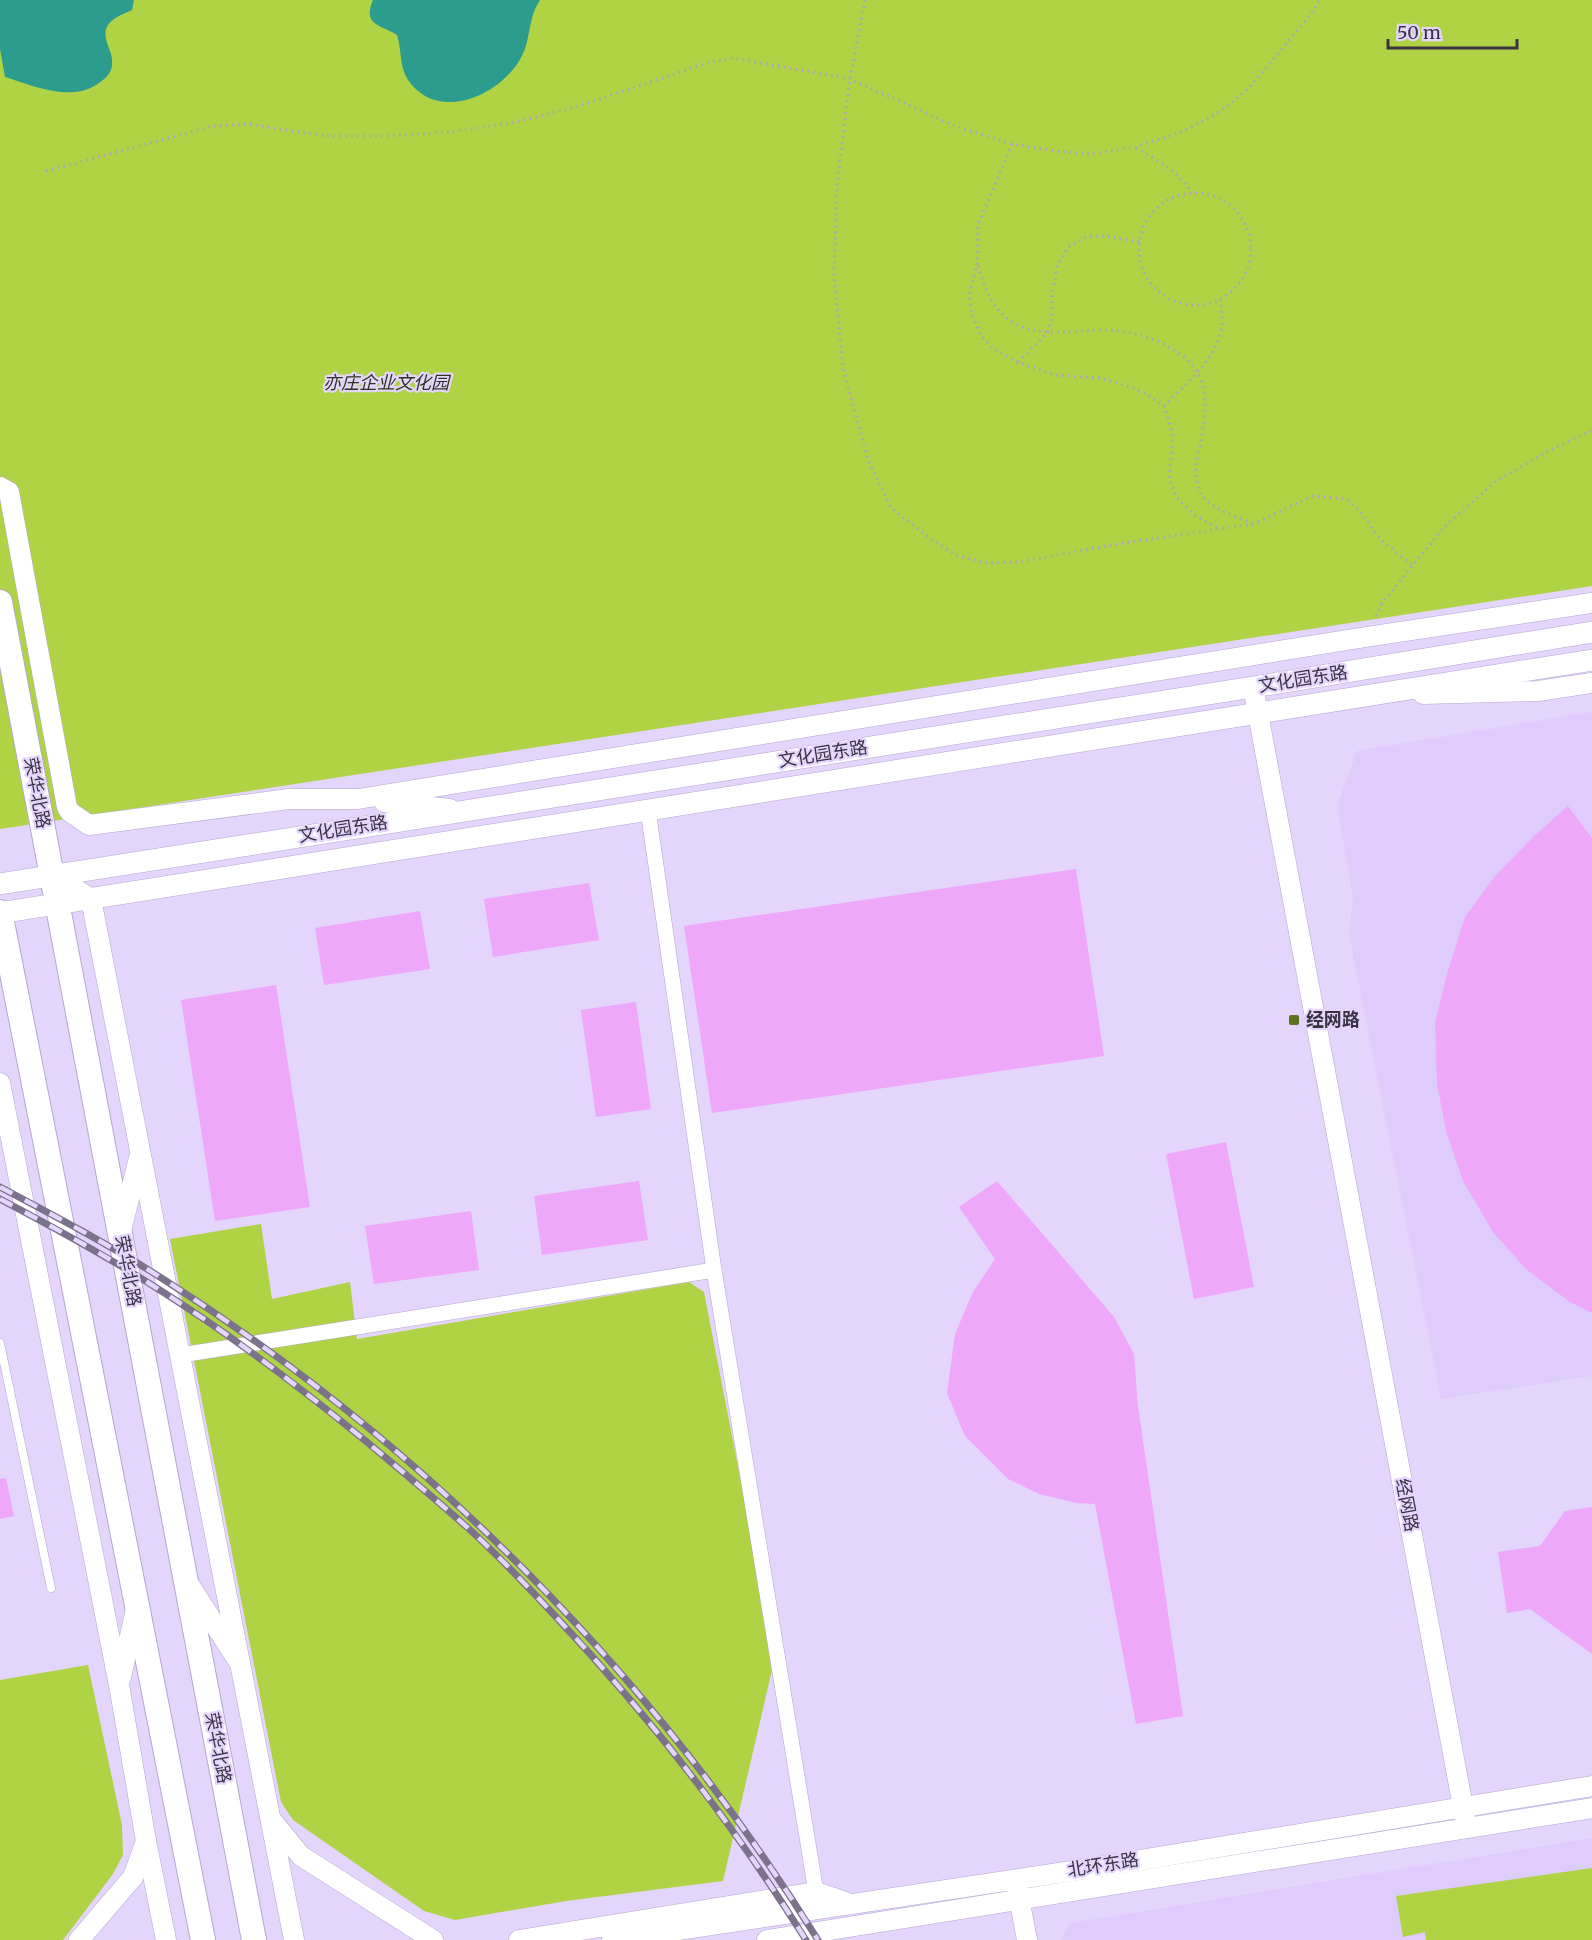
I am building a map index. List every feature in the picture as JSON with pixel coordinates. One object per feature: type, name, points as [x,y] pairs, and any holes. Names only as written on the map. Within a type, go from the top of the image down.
[{"type":"main road","name":"荣华北路","points":[[0,602],[254,1940]]},
{"type":"main road","name":"文化园东路","points":[[0,884],[1592,632]]},
{"type":"main road","name":"文化园东路","points":[[0,913],[1592,660]]},
{"type":"main road","points":[[0,913],[203,1940]]},
{"type":"street","points":[[0,487],[9,492],[64,795],[70,812],[89,825],[289,799],[358,799],[462,810]]},
{"type":"street","points":[[358,799],[1366,637],[1592,603]]},
{"type":"street","points":[[1373,695],[1538,691],[1592,683]]},
{"type":"street","name":"经网路","points":[[1253,687],[1260,714],[1467,1828]]},
{"type":"street","points":[[648,810],[714,1269],[816,1892]]},
{"type":"street","points":[[53,874],[91,899],[273,1821],[294,1940]]},
{"type":"street","points":[[0,1083],[166,1940]]},
{"type":"street","points":[[121,1231],[141,1151]]},
{"type":"street","points":[[181,1355],[714,1269]]},
{"type":"street","points":[[186,1579],[243,1669]]},
{"type":"street","points":[[118,1685],[137,1605]]},
{"type":"street","name":"北环东路","points":[[612,1940],[1016,1879],[1463,1805],[1592,1786]]},
{"type":"street","name":"北环东路","points":[[767,1940],[1592,1808]]},
{"type":"street","points":[[273,1821],[301,1856],[433,1940]]},
{"type":"street","points":[[79,1940],[133,1877],[146,1841]]},
{"type":"street","points":[[1016,1879],[1027,1940]]},
{"type":"street","points":[[519,1940],[816,1892],[850,1904]]},
{"type":"lane","points":[[0,1343],[51,1588]]},
{"type":"path","points":[[864,0],[850,79],[837,183],[834,274],[843,368],[868,460],[891,508],[932,540],[956,555],[985,563],[1018,562],[1124,543],[1254,524],[1312,496],[1346,499],[1358,509],[1380,539],[1413,566]]},
{"type":"path","points":[[46,171],[214,126],[247,124],[325,135],[388,136],[450,132],[512,123],[579,106],[707,63],[733,58],[850,79],[955,126],[1012,144],[1090,154],[1135,147],[1182,132],[1219,112],[1248,89],[1308,18],[1320,0]]},
{"type":"path","points":[[1012,144],[978,225],[977,264],[969,296],[973,317],[981,336],[995,350],[1017,362],[1055,375],[1099,378],[1130,387],[1164,406],[1173,434],[1169,479],[1177,498],[1193,514],[1219,529]]},
{"type":"path","points":[[1135,147],[1169,167],[1184,180],[1192,193]]},
{"type":"path","points":[[1192,193],[1209,195],[1226,202],[1240,215],[1248,230],[1251,251],[1248,270],[1234,290],[1220,300],[1198,306],[1178,303],[1156,290],[1145,276],[1140,263],[1139,242],[1145,223],[1156,208],[1175,197],[1192,193]]},
{"type":"path","points":[[1017,362],[1048,332],[1052,315],[1052,293],[1058,266],[1068,247],[1086,237],[1105,236],[1139,242]]},
{"type":"path","points":[[977,264],[989,296],[1000,313],[1015,323],[1037,332],[1108,330],[1139,334],[1164,344],[1182,356],[1197,372],[1206,398],[1207,410],[1195,472],[1201,494],[1224,513],[1254,524]]},
{"type":"path","points":[[1164,406],[1197,372],[1217,346],[1222,326],[1220,300]]},
{"type":"path","points":[[1366,637],[1382,603],[1445,526],[1496,482],[1552,449],[1592,430]]},
{"type":"shaded area","points":[[0,0],[134,0],[132,10],[113,19],[106,29],[105,34],[112,60],[108,76],[88,89],[65,92],[40,88],[5,77],[0,49]]},
{"type":"shaded area","points":[[373,0],[540,0],[533,14],[525,49],[513,70],[485,92],[469,99],[452,102],[436,100],[421,93],[408,80],[403,69],[397,35],[372,20],[370,9]]},
{"type":"shaded area","points":[[1592,712],[1592,1376],[1441,1399],[1349,934],[1353,898],[1337,806],[1357,751]]},
{"type":"shaded area","points":[[1592,1838],[1592,1940],[1061,1940],[1070,1923]]},
{"type":"green space","name":"亦庄企业文化园","points":[[0,0],[1592,0],[1592,586],[0,829]]},
{"type":"green space","points":[[261,1224],[272,1299],[350,1282],[357,1339],[689,1282],[704,1292],[775,1657],[723,1881],[566,1901],[455,1920],[424,1911],[293,1820],[281,1802],[170,1239]]},
{"type":"green space","points":[[88,1665],[122,1825],[123,1855],[113,1874],[63,1940],[0,1940],[0,1680]]},
{"type":"green space","points":[[1592,1868],[1592,1940],[1426,1940],[1425,1932],[1403,1937],[1396,1896]]},
{"type":"building","points":[[1568,806],[1592,838],[1592,1313],[1570,1302],[1527,1270],[1493,1232],[1463,1181],[1446,1131],[1437,1084],[1435,1023],[1465,917],[1495,876],[1534,836]]},
{"type":"building","points":[[1076,869],[1104,1056],[712,1113],[684,926]]},
{"type":"building","points":[[589,883],[599,940],[493,957],[484,899]]},
{"type":"building","points":[[420,911],[430,969],[324,985],[315,928]]},
{"type":"building","points":[[276,985],[310,1207],[215,1221],[181,1000]]},
{"type":"building","points":[[636,1002],[651,1109],[596,1117],[581,1010]]},
{"type":"building","points":[[1226,1142],[1254,1287],[1194,1299],[1166,1154]]},
{"type":"building","points":[[639,1181],[648,1240],[542,1255],[534,1196]]},
{"type":"building","points":[[997,1181],[1114,1317],[1134,1354],[1138,1406],[1183,1716],[1136,1724],[1095,1504],[1077,1503],[1039,1494],[1008,1479],[965,1436],[947,1393],[955,1334],[973,1292],[995,1259],[959,1207]]},
{"type":"building","points":[[471,1211],[479,1270],[374,1284],[365,1226]]},
{"type":"building","points":[[6,1478],[14,1516],[0,1519],[0,1479]]},
{"type":"building","points":[[1592,1507],[1592,1654],[1530,1609],[1507,1613],[1498,1552],[1540,1546],[1565,1511]]},
{"type":"railway","points":[[0,1187],[143,1266],[260,1345],[353,1416],[442,1492],[527,1573],[607,1658],[683,1748],[753,1842],[818,1940]]},
{"type":"railway","points":[[0,1199],[117,1264],[235,1340],[337,1418],[468,1528],[558,1619],[658,1733],[750,1855],[806,1940]]},
{"type":"place","name":"经网路","points":[[1294,1020]]}]
